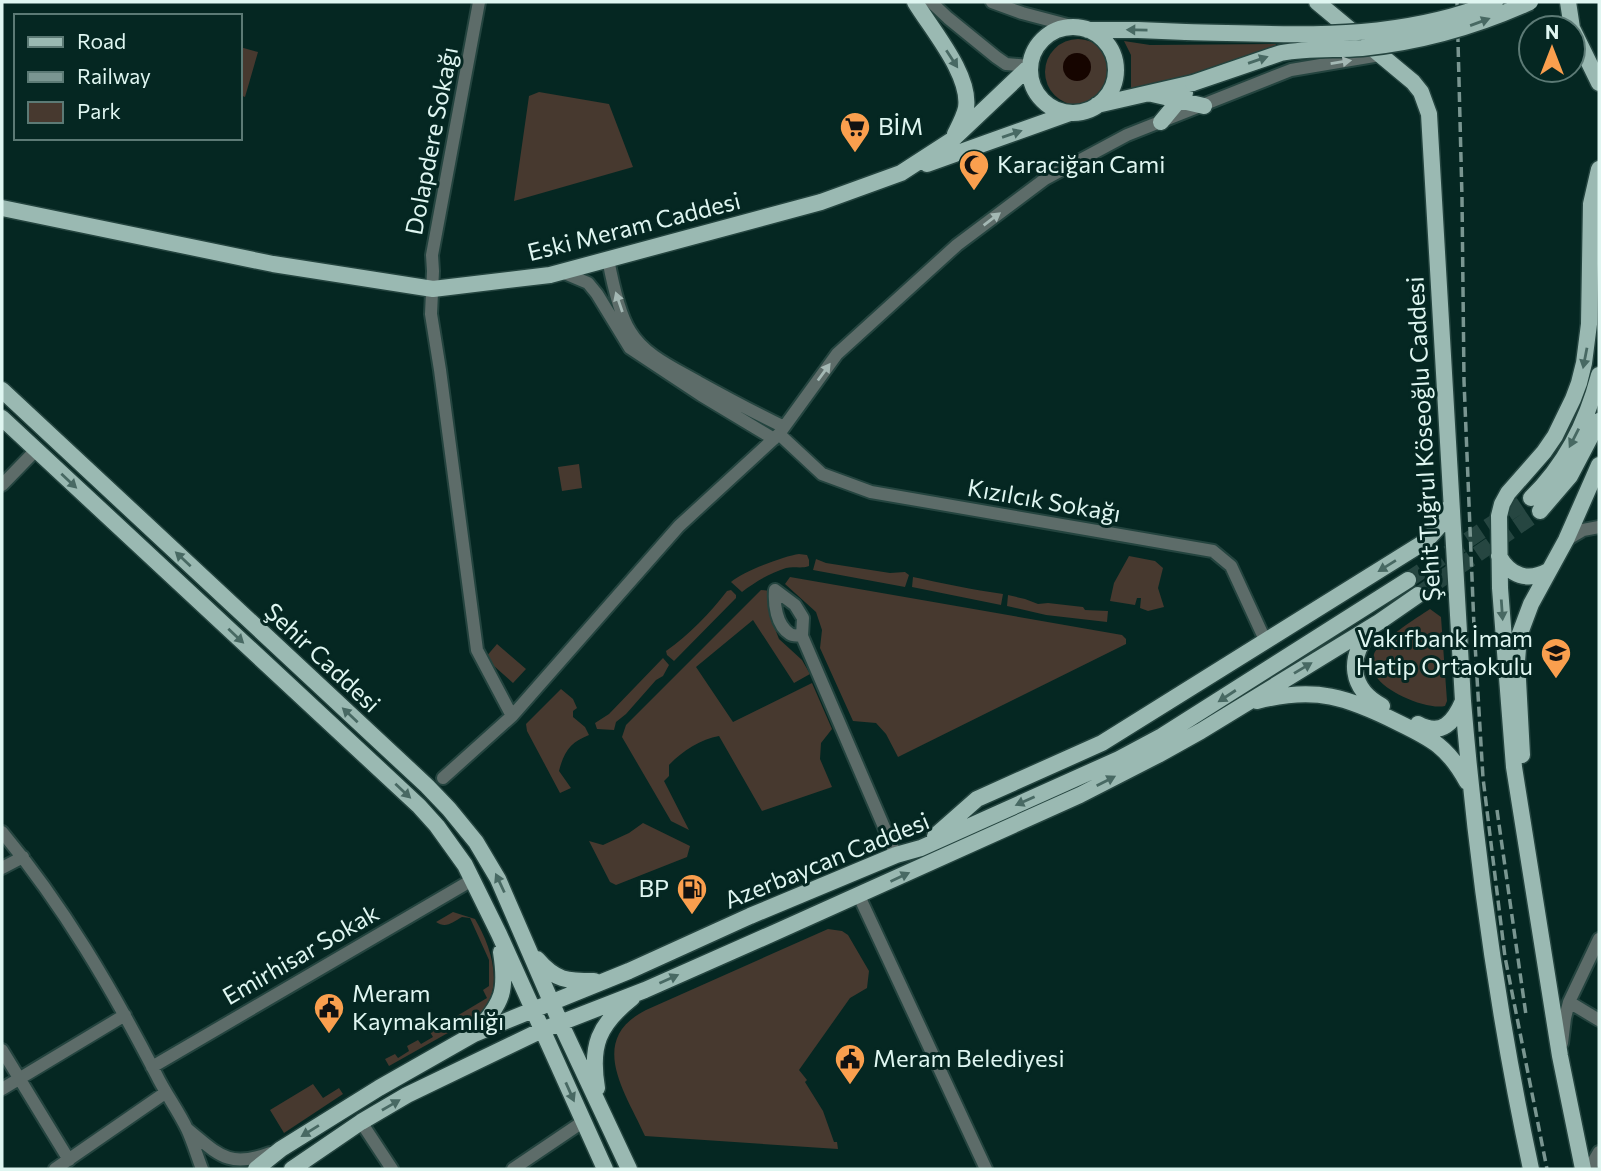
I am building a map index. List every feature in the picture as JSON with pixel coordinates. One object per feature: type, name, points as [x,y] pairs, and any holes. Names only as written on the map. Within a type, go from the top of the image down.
[{"type":"main road","points":[[915,2],[960,73],[966,107],[952,140]]},
{"type":"main road","name":"Şehit Tuğrul Köseoğlu Caddesi","points":[[1317,2],[1413,82],[1421,92],[1429,114],[1462,701],[1470,788],[1504,1026],[1531,1169]]},
{"type":"main road","points":[[1070,113],[1054,108],[1040,98],[1031,83],[1030,66],[1034,50],[1044,37],[1059,29],[1335,34],[1409,27],[1495,2]]},
{"type":"main road","points":[[1097,105],[1193,83],[1280,53],[1362,48],[1428,37],[1477,23],[1530,2]]},
{"type":"main road","points":[[901,173],[1070,113],[1084,111],[1104,100],[1113,86],[1116,69],[1112,53],[1102,39],[1082,29]]},
{"type":"main road","points":[[1587,59],[1599,83]]},
{"type":"main road","name":"Eski Meram Caddesi","points":[[2,208],[273,264],[433,289],[550,275],[821,202],[901,173],[952,140],[1030,66]]},
{"type":"main road","points":[[1161,122],[1193,83]]},
{"type":"main road","points":[[1149,93],[1204,106]]},
{"type":"main road","points":[[1583,1169],[1560,1056],[1511,747],[1499,516],[1508,493],[1555,436],[1573,400],[1584,363],[1589,324],[1591,204],[1599,169]]},
{"type":"main road","points":[[1599,375],[1586,415],[1574,440],[1536,504],[1570,476],[1599,421]]},
{"type":"main road","name":"Şehir Caddesi","points":[[2,390],[449,809],[476,842],[498,879],[605,1117]]},
{"type":"main road","name":"Şehir Caddesi","points":[[2,418],[419,806],[452,845],[499,934],[605,1169]]},
{"type":"main road","points":[[1521,810],[1519,636],[1527,613],[1566,540],[1599,465]]},
{"type":"main road","points":[[921,848],[977,799],[1102,743],[1426,541],[1444,521],[1451,504]]},
{"type":"main road","points":[[1499,556],[1506,568],[1523,577],[1535,577],[1548,571]]},
{"type":"main road","name":"Azerbaycan Caddesi","points":[[256,1169],[281,1149],[379,1088],[474,1034],[614,977],[896,855],[921,848],[1119,759],[1162,736],[1408,580]]},
{"type":"main road","name":"Azerbaycan Caddesi","points":[[292,1169],[361,1122],[407,1095],[542,1030],[645,990],[1080,795],[1201,731],[1418,596]]},
{"type":"main road","points":[[1379,622],[1360,645],[1356,659],[1356,674],[1366,694],[1399,715],[1433,730],[1450,723],[1462,701]]},
{"type":"main road","points":[[1241,705],[1303,694],[1337,697],[1359,704],[1428,737],[1439,745],[1456,763],[1470,788]]},
{"type":"main road","points":[[474,1034],[494,1012],[501,999],[504,981],[499,934]]},
{"type":"main road","points":[[526,946],[547,970],[569,981],[595,981],[614,977]]},
{"type":"main road","points":[[629,1169],[605,1117],[597,1090],[594,1071],[596,1044],[607,1022],[645,990]]},
{"type":"street","name":"Dolapdere Sokağı","points":[[479,2],[432,255],[431,314],[477,650],[512,716]]},
{"type":"street","points":[[931,2],[1006,64],[1030,66]]},
{"type":"street","points":[[992,2],[1082,29]]},
{"type":"street","points":[[443,778],[512,716],[679,526],[779,433],[837,354],[957,246],[1045,180],[1127,135],[1291,70],[1380,55]]},
{"type":"street","points":[[608,259],[613,287],[628,329],[640,346],[750,411],[779,433]]},
{"type":"street","points":[[562,272],[588,283],[630,348],[646,361],[701,395],[779,433]]},
{"type":"street","name":"Kızılcık Sokağı","points":[[779,433],[822,474],[871,492],[1213,551],[1231,566],[1266,642]]},
{"type":"street","points":[[2,485],[36,450]]},
{"type":"street","points":[[1566,540],[1583,530],[1599,527]]},
{"type":"street","points":[[802,636],[896,855]]},
{"type":"street","points":[[2,832],[57,905],[110,988],[187,1129],[202,1169]]},
{"type":"street","points":[[2,869],[23,857]]},
{"type":"street","name":"Emirhisar Sokak","points":[[152,1067],[472,880]]},
{"type":"street","points":[[859,896],[986,1169]]},
{"type":"street","points":[[1560,1056],[1569,1002],[1599,939]]},
{"type":"street","points":[[1569,1002],[1599,1020]]},
{"type":"street","points":[[2,1089],[125,1014]]},
{"type":"street","points":[[2,1050],[69,1160]]},
{"type":"street","points":[[55,1169],[165,1093]]},
{"type":"street","points":[[513,1169],[583,1121]]},
{"type":"street","points":[[361,1122],[392,1169]]},
{"type":"street","points":[[187,1129],[216,1154],[229,1159],[256,1158],[281,1149]]},
{"type":"street","points":[[1589,1169],[1599,1152]]},
{"type":"green space","points":[[1071,39],[1085,39],[1097,44],[1106,53],[1111,72],[1109,85],[1102,96],[1085,105],[1071,105],[1059,100],[1050,91],[1045,79],[1045,65],[1050,53],[1059,44]]},
{"type":"green space","points":[[1124,41],[1150,45],[1276,44],[1275,48],[1131,95],[1131,55]]},
{"type":"green space","points":[[242,48],[258,52],[245,97],[242,96]]},
{"type":"green space","points":[[539,92],[609,104],[633,167],[514,201],[529,96]]},
{"type":"green space","points":[[579,464],[582,488],[562,491],[558,467]]},
{"type":"green space","points":[[799,554],[807,555],[809,566],[780,570],[742,592],[731,582],[764,565]]},
{"type":"green space","points":[[1129,556],[1155,561],[1163,568],[1158,588],[1164,607],[1148,611],[1140,608],[1141,598],[1137,598],[1135,605],[1110,601],[1114,583]]},
{"type":"green space","points":[[816,559],[890,573],[905,572],[909,575],[905,587],[813,570]]},
{"type":"green space","points":[[790,577],[1122,635],[1126,644],[898,757],[886,734],[876,723],[853,721],[820,648],[822,630],[816,612],[785,584]]},
{"type":"green space","points":[[913,577],[1003,594],[1001,605],[912,587]]},
{"type":"green space","points":[[731,590],[736,598],[674,661],[667,655],[666,651],[691,631],[727,591]]},
{"type":"green space","points":[[761,590],[771,591],[772,621],[779,639],[802,660],[810,674],[794,683],[753,620],[696,667],[733,722],[812,683],[832,729],[821,743],[820,759],[832,787],[762,811],[719,736],[705,740],[669,765],[669,776],[664,781],[689,830],[671,821],[622,737],[626,725]]},
{"type":"green space","points":[[1008,595],[1038,604],[1108,611],[1107,622],[1046,615],[1007,606]]},
{"type":"green space","points":[[1430,609],[1441,617],[1447,701],[1445,706],[1437,707],[1397,694],[1388,688],[1376,676],[1373,657],[1382,643]]},
{"type":"green space","points":[[497,644],[526,669],[513,683],[485,658]]},
{"type":"green space","points":[[663,658],[669,665],[663,676],[616,722],[614,730],[597,729],[595,723],[609,714]]},
{"type":"green space","points":[[561,689],[573,699],[577,708],[573,711],[573,717],[585,727],[589,735],[573,744],[563,758],[559,771],[571,788],[560,793],[527,731],[526,724]]},
{"type":"green space","points":[[643,823],[690,846],[687,857],[616,885],[610,882],[589,841],[603,845]]},
{"type":"green space","points":[[453,912],[475,919],[486,940],[494,977],[489,1001],[470,1022],[389,1066],[385,1059],[395,1054],[398,1058],[409,1051],[407,1046],[418,1040],[421,1044],[433,1037],[430,1032],[487,998],[483,990],[489,986],[489,960],[470,918],[462,917],[446,925],[436,922]]},
{"type":"green space","points":[[828,929],[842,931],[848,935],[869,971],[867,988],[850,998],[799,1070],[823,1111],[838,1149],[645,1136],[616,1068],[614,1052],[618,1036],[628,1022],[646,1010]]},
{"type":"green space","points":[[313,1084],[323,1098],[339,1088],[343,1094],[284,1133],[270,1110]]},
{"type":"shaded area","points":[[1077,53],[1087,57],[1091,67],[1087,77],[1077,81],[1067,77],[1063,67],[1067,57]]},
{"type":"tunnel","points":[[1408,580],[1531,498]]},
{"type":"tunnel","points":[[1418,595],[1540,511]]},
{"type":"railway","points":[[1457,2],[1464,381],[1483,778],[1505,957],[1547,1169]]},
{"type":"railway","points":[[1497,810],[1526,1015]]},
{"type":"place","name":"BİM","points":[[855,154]]},
{"type":"place","name":"Karaciğan Cami","points":[[974,192]]},
{"type":"place","name":"Vakıfbank İmam Hatip Ortaokulu","points":[[1556,680]]},
{"type":"place","name":"BP","points":[[692,916]]},
{"type":"place","name":"Meram Kaymakamlığı","points":[[329,1035]]},
{"type":"place","name":"Meram Belediyesi","points":[[850,1086]]}]
